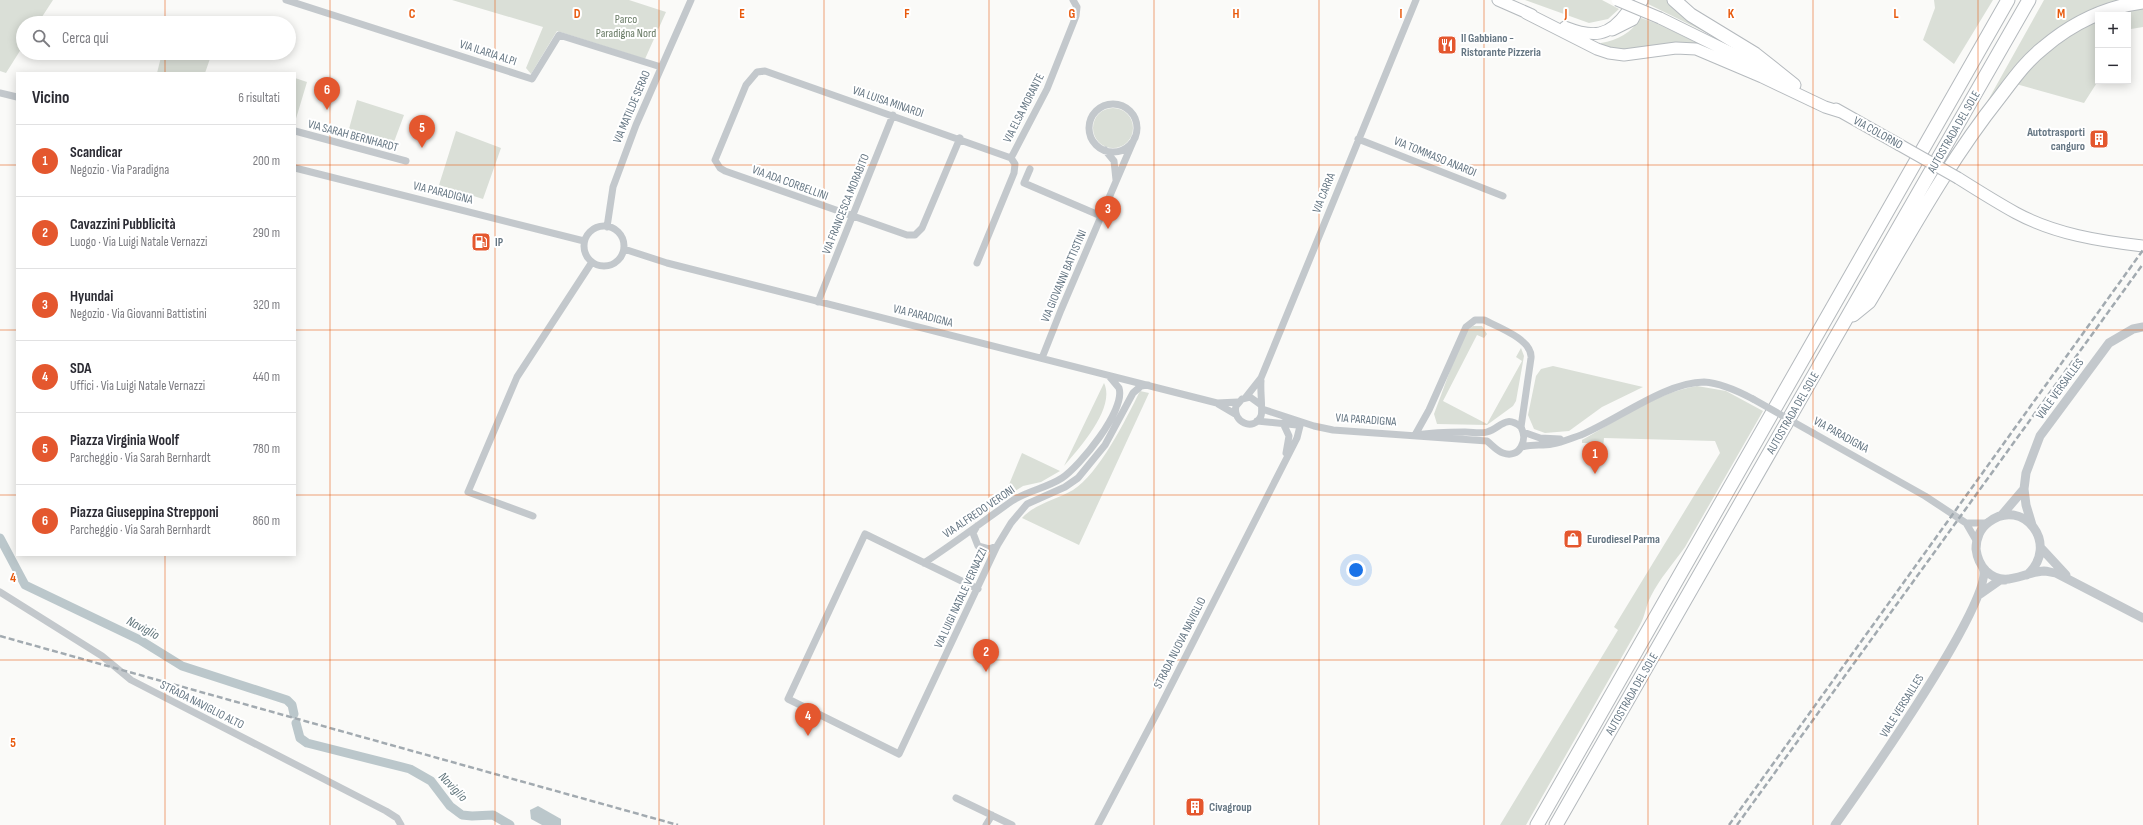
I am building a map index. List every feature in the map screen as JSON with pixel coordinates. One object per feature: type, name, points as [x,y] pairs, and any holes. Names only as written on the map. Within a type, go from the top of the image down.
[{"type":"highway","points":[[1674,0],[1691,15],[1755,54],[1794,85]]},
{"type":"highway","name":"AUTOSTRADA DEL SOLE","points":[[1536,825],[2008,0]]},
{"type":"highway","name":"AUTOSTRADA DEL SOLE","points":[[1556,825],[1847,320],[2029,0]]},
{"type":"highway","points":[[1847,320],[1869,302],[1970,134],[2007,87],[2042,48],[2088,18],[2130,3],[2143,2]]},
{"type":"highway","points":[[1612,29],[1632,19],[1631,14]]},
{"type":"main road","points":[[1498,0],[1596,49],[1609,53],[1630,54],[1681,47],[1701,50],[1825,107],[1841,112]]},
{"type":"main road","name":"VIA COLORNO","points":[[1617,0],[1660,18],[1739,55],[1958,178],[2016,213],[2051,228],[2102,241],[2143,246]]},
{"type":"main road","points":[[1526,13],[1585,33],[1598,34],[1612,29]]},
{"type":"street","name":"VIA ILARIA ALPI","points":[[286,0],[532,79],[559,35],[661,67]]},
{"type":"street","name":"VIA MATILDE SERAO","points":[[607,227],[613,187],[636,125],[690,0]]},
{"type":"street","name":"VIA ELSA MORANTE","points":[[977,262],[1014,173],[1015,164],[1011,158],[1047,89],[1076,16],[1076,7],[1073,0]]},
{"type":"street","name":"VIA CARRA","points":[[1262,407],[1259,395],[1261,378],[1416,0]]},
{"type":"street","name":"VIA CARRA","points":[[1409,16],[1421,0]]},
{"type":"street","name":"VIA LUISA MINARDI","points":[[720,168],[715,160],[746,85],[757,72],[765,71],[960,138],[1011,158]]},
{"type":"street","points":[[0,93],[16,97]]},
{"type":"street","name":"VIA GIOVANNI BATTISTINI","points":[[1042,358],[1135,137],[1137,126],[1130,112],[1116,104],[1104,106],[1092,116],[1090,128],[1094,142],[1113,159],[1116,180]]},
{"type":"street","name":"VIA FRANCESCA MORABITO","points":[[818,302],[893,115]]},
{"type":"street","name":"VIA SARAH BERNHARDT","points":[[296,131],[406,162]]},
{"type":"street","points":[[1103,149],[1110,151],[1121,150],[1131,144],[1135,137]]},
{"type":"street","name":"VIA ADA CORBELLINI","points":[[720,168],[853,217],[907,235],[915,235],[922,228],[960,138]]},
{"type":"street","name":"VIA TOMMASO ANARDI","points":[[1358,139],[1503,196]]},
{"type":"street","name":"VIA PARADIGNA","points":[[296,168],[584,241]]},
{"type":"street","points":[[1030,169],[1024,183],[1101,216]]},
{"type":"street","points":[[607,227],[618,232],[624,241],[624,249],[618,261],[610,265],[600,265],[592,262],[586,256],[584,241],[590,232],[595,229],[607,227]]},
{"type":"street","name":"VIA PARADIGNA","points":[[624,249],[667,262],[818,302],[1217,403]]},
{"type":"street","points":[[533,516],[468,492],[517,377],[592,262]]},
{"type":"street","points":[[1417,435],[1466,327],[1478,320],[1484,320],[1524,342],[1531,350],[1522,429],[1524,437],[1522,447]]},
{"type":"street","name":"VIALE VERSAILLES","points":[[2032,525],[2026,505],[2024,489],[2026,473],[2040,436],[2109,343],[2133,329],[2143,327]]},
{"type":"street","name":"VIA ALFREDO VERONI","points":[[924,563],[1017,498],[1061,479],[1081,461],[1102,431],[1119,401],[1119,388],[1114,379],[1106,374]]},
{"type":"street","name":"VIA CARRA","points":[[1246,397],[1261,378]]},
{"type":"street","name":"VIA PARADIGNA","points":[[1301,424],[1350,432],[1417,435],[1433,438],[1487,441],[1499,451],[1508,454],[1514,453],[1522,447],[1533,444],[1551,445],[1568,439],[1593,429],[1670,390],[1688,384],[1714,384],[1753,398],[1925,496],[1966,523],[1977,542],[1978,558],[1983,568]]},
{"type":"street","name":"VIA LUIGI NATALE VERNAZZI","points":[[924,563],[865,534],[788,699],[899,754],[997,546],[1011,523],[1027,504],[1065,487],[1078,478],[1105,445],[1133,393],[1141,386],[1148,385]]},
{"type":"street","points":[[1217,403],[1238,402],[1246,397],[1255,398],[1262,407],[1301,424]]},
{"type":"street","points":[[1235,414],[1238,402]]},
{"type":"street","points":[[1217,403],[1235,414],[1239,420],[1245,424],[1250,424],[1257,421],[1301,424]]},
{"type":"street","points":[[1257,421],[1261,416],[1262,407]]},
{"type":"street","name":"VIA PARADIGNA","points":[[1417,435],[1433,432],[1488,432],[1500,423],[1511,422],[1540,438],[1568,439]]},
{"type":"street","name":"STRADA NUOVA NAVIGLIO","points":[[1280,470],[1289,440],[1288,430],[1283,423]]},
{"type":"street","name":"STRADA NUOVA NAVIGLIO","points":[[1098,825],[1297,438],[1301,424]]},
{"type":"street","points":[[1495,447],[1492,437],[1496,427]]},
{"type":"street","points":[[2001,516],[2024,489]]},
{"type":"street","points":[[1966,523],[1986,523],[2001,516],[2018,516],[2032,525],[2039,536],[2041,548],[2037,563],[2027,575]]},
{"type":"street","points":[[1977,542],[1982,529],[1992,520]]},
{"type":"street","points":[[977,526],[973,533],[978,546],[989,549],[997,546]]},
{"type":"street","points":[[2041,548],[2068,578]]},
{"type":"street","points":[[924,563],[978,589]]},
{"type":"street","points":[[1983,568],[1993,576],[2005,580],[2020,578],[2044,571],[2068,578],[2143,618]]},
{"type":"street","name":"VIALE VERSAILLES","points":[[1835,825],[1917,706],[1980,594],[1984,574],[1983,568]]},
{"type":"street","name":"VIALE VERSAILLES","points":[[1980,594],[2000,580],[2005,580]]},
{"type":"street","name":"STRADA NAVIGLIO ALTO","points":[[0,592],[102,656],[131,680],[386,812],[397,818],[401,825]]},
{"type":"street","points":[[956,798],[1012,825]]},
{"type":"street","points":[[986,825],[992,815]]},
{"type":"green space","points":[[0,0],[53,0],[43,16],[16,16],[16,57],[6,73],[0,71]]},
{"type":"green space","name":"Parco Paradigna Nord","points":[[452,0],[629,0],[666,12],[645,59],[557,31],[531,74],[526,68],[543,27]]},
{"type":"green space","points":[[1525,0],[1602,0],[1619,9],[1608,19],[1589,23]]},
{"type":"green space","points":[[1647,0],[1668,0],[1717,38],[1646,3]]},
{"type":"green space","points":[[1934,0],[1993,0],[1954,64],[1923,40],[1935,8]]},
{"type":"green space","points":[[2044,0],[2124,0],[2106,4],[2071,21],[1982,111]]},
{"type":"green space","points":[[2143,6],[2143,27],[2131,29],[2131,12],[2120,12]]},
{"type":"green space","points":[[1641,18],[1658,24],[1710,49],[1688,43],[1624,50],[1601,46],[1601,43],[1624,35],[1633,28]]},
{"type":"green space","points":[[2095,21],[2096,84],[2084,103],[2016,84],[2046,50]]},
{"type":"green space","points":[[160,60],[210,60],[205,72],[157,72]]},
{"type":"green space","points":[[296,78],[307,82],[296,119]]},
{"type":"green space","points":[[357,100],[404,115],[391,150],[347,136]]},
{"type":"green space","points":[[1113,108],[1127,114],[1133,128],[1127,142],[1113,148],[1099,142],[1093,128],[1099,114]]},
{"type":"green space","points":[[456,131],[501,148],[483,199],[439,185]]},
{"type":"green space","points":[[1473,326],[1482,326],[1487,334],[1484,338],[1477,335],[1443,401],[1487,424],[1522,361],[1516,357],[1521,348],[1524,356],[1516,401],[1513,406],[1487,425],[1437,424],[1434,414],[1464,333]]},
{"type":"green space","points":[[1553,366],[1643,387],[1602,407],[1569,431],[1545,433],[1534,429],[1528,415],[1536,376],[1541,369]]},
{"type":"green space","points":[[1104,383],[1106,393],[1105,404],[1101,416],[1064,466]]},
{"type":"green space","points":[[1697,386],[1726,391],[1763,411],[1685,547],[1649,599],[1640,625],[1526,825],[1500,825],[1618,630],[1614,627],[1720,453],[1715,441],[1604,438],[1603,447],[1595,447],[1594,443],[1582,443],[1582,440],[1652,401]]},
{"type":"green space","points":[[1140,391],[1149,393],[1079,545],[1022,518],[1033,509],[1073,490],[1083,482],[1102,459],[1111,445]]},
{"type":"green space","points":[[1022,453],[1060,471],[1041,482],[1023,486],[1003,499]]},
{"type":"shaded area","points":[[538,806],[561,819],[561,825],[542,825],[531,819],[530,810]]},
{"type":"waterway","name":"Naviglio","points":[[0,538],[25,585],[140,640],[182,666],[287,700],[292,705],[294,714]]},
{"type":"waterway","name":"Naviglio","points":[[296,723],[300,738],[307,743],[410,769],[431,781],[450,806],[462,815],[493,815],[510,825]]},
{"type":"railway","points":[[1729,825],[2143,250]]},
{"type":"railway","points":[[1737,825],[2143,264]]},
{"type":"railway","points":[[0,636],[678,825]]},
{"type":"place","name":"Il Gabbiano - Ristorante Pizzeria","points":[[1447,45]]},
{"type":"place","name":"Piazza Giuseppina Strepponi","points":[[327,110]]},
{"type":"place","name":"Autotrasporti canguro","points":[[2099,139]]},
{"type":"place","name":"Piazza Virginia Woolf","points":[[422,148]]},
{"type":"place","name":"Hyundai","points":[[1108,229]]},
{"type":"place","name":"IP","points":[[481,242]]},
{"type":"place","name":"Scandicar","points":[[1595,474]]},
{"type":"place","name":"Eurodiesel Parma","points":[[1573,539]]},
{"type":"place","name":"Cavazzini Pubblicità","points":[[986,672]]},
{"type":"place","name":"SDA","points":[[808,736]]},
{"type":"place","name":"Civagroup","points":[[1195,807]]}]
